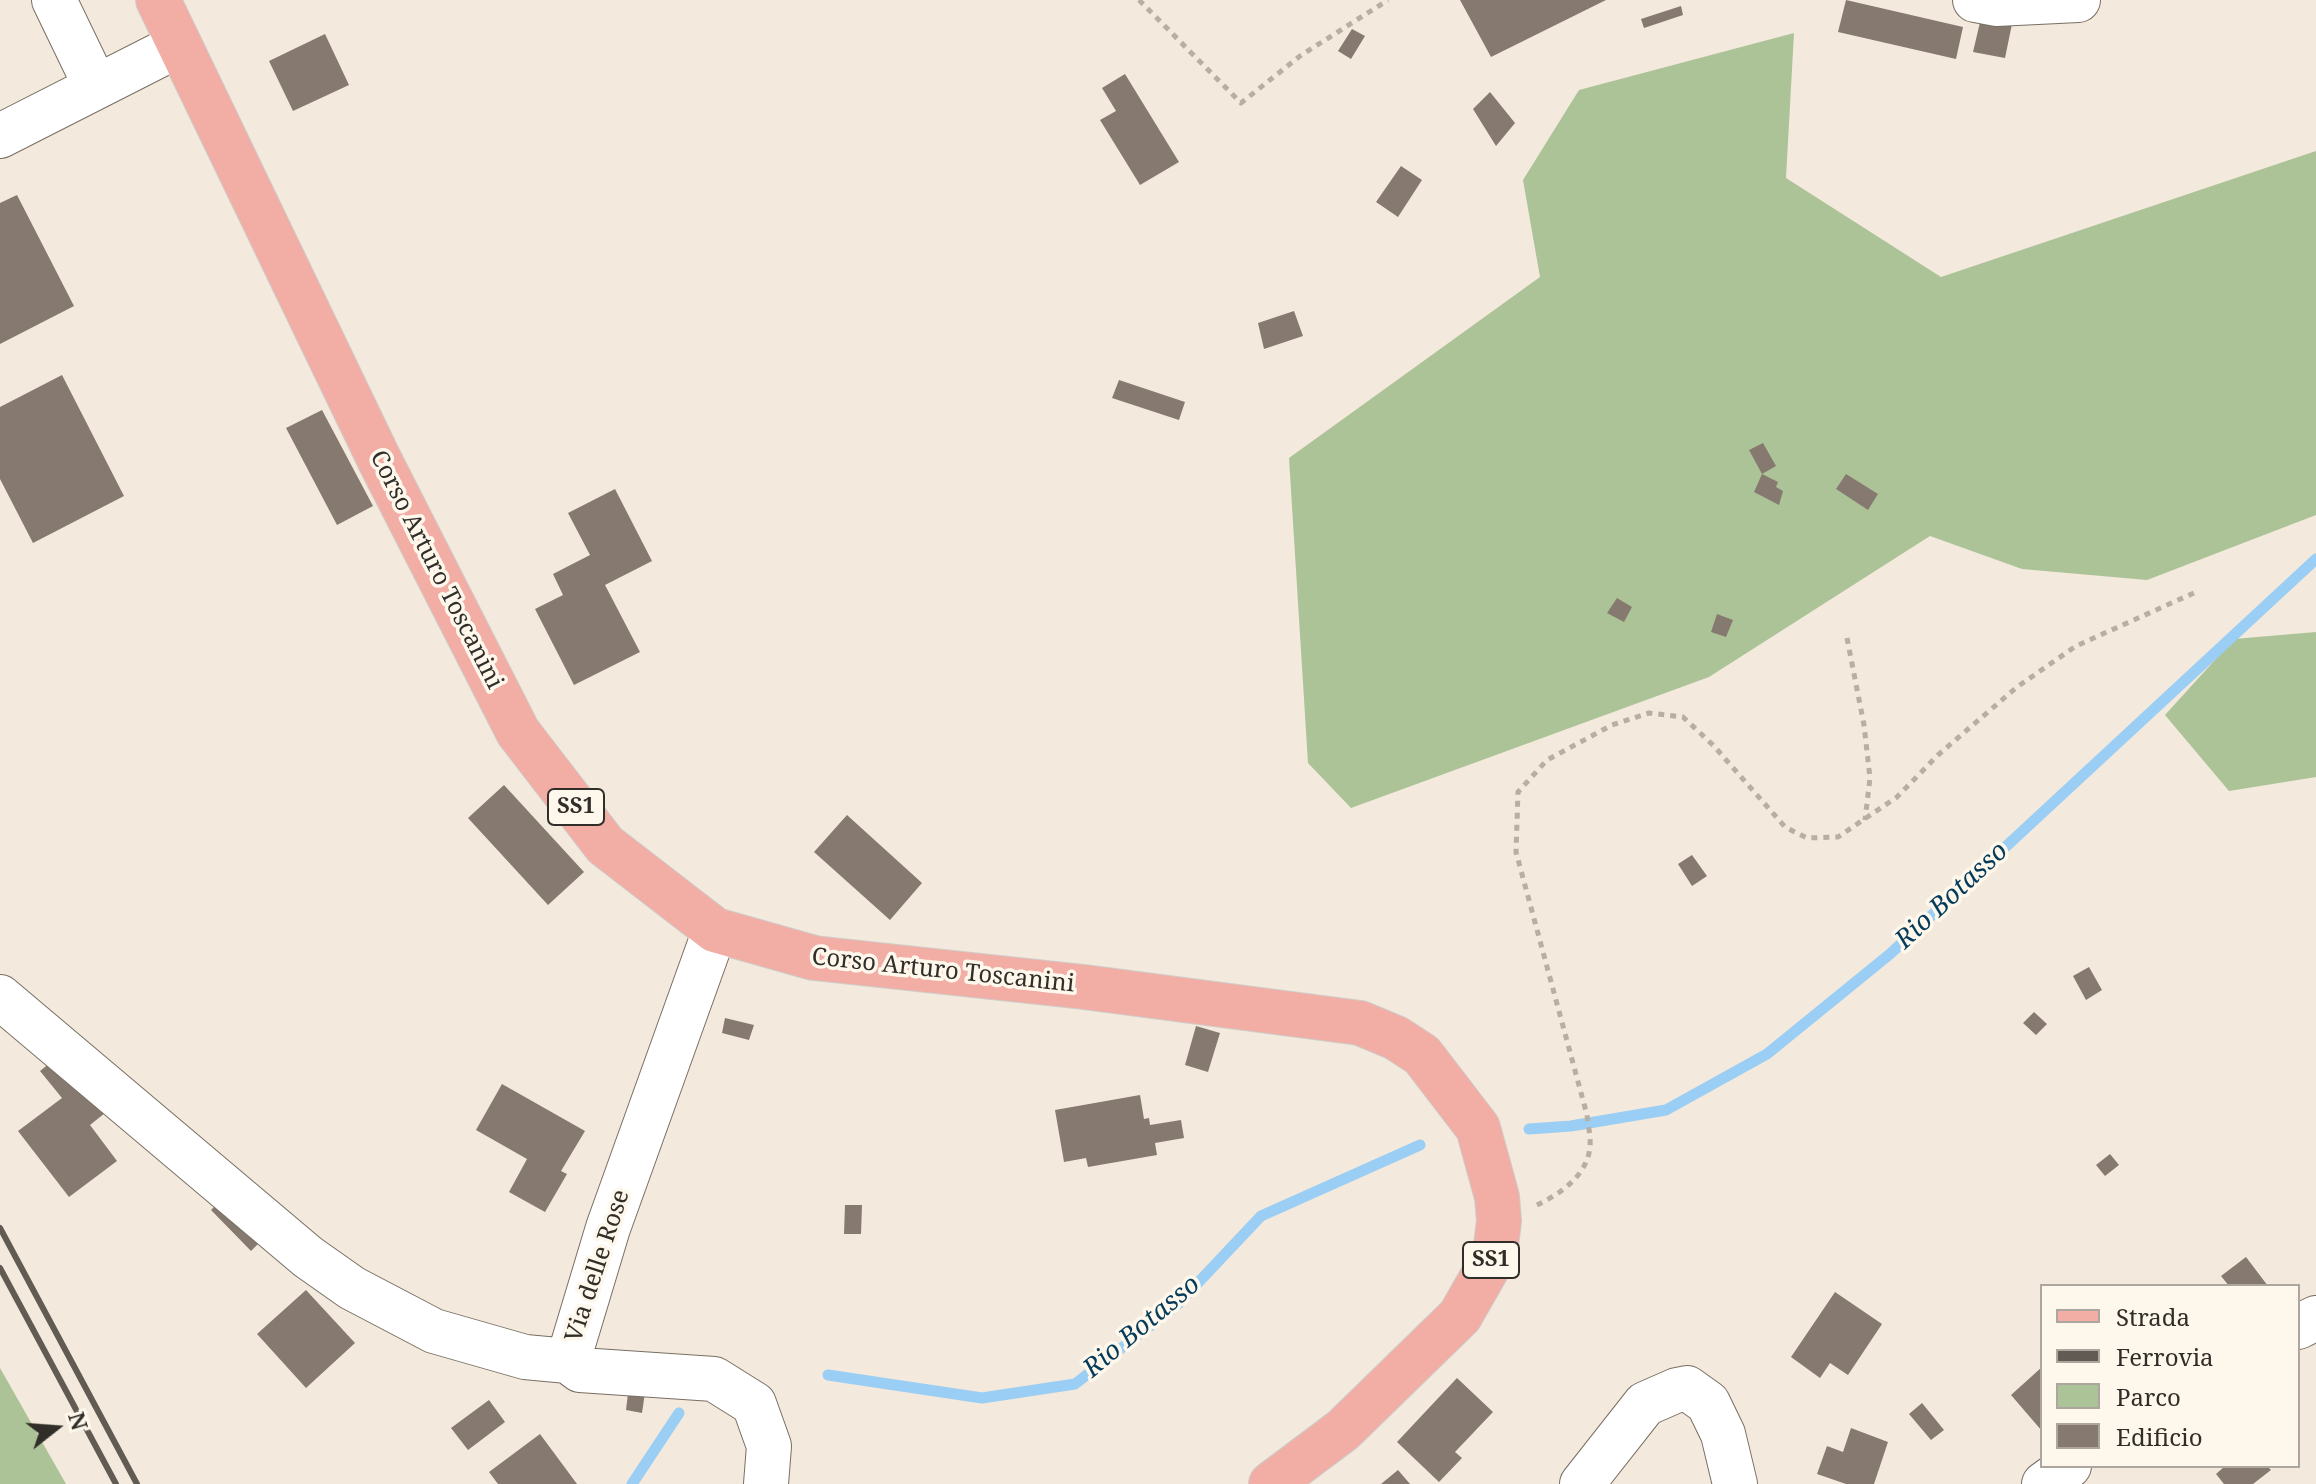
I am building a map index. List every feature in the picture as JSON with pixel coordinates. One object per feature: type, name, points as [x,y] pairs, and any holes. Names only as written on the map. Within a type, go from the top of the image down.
[{"type":"main road","name":"Corso Arturo Toscanini","points":[[158,0],[379,459],[518,732],[605,845],[715,930],[814,958],[1084,987],[1360,1023],[1396,1038],[1422,1055],[1478,1128],[1497,1197],[1499,1221],[1496,1245],[1488,1267],[1460,1316],[1343,1430],[1271,1484]]},
{"type":"street","points":[[54,0],[96,87]]},
{"type":"street","points":[[1975,0],[1996,4],[2078,0]]},
{"type":"street","points":[[0,136],[179,45]]},
{"type":"street","name":"Via delle Rose","points":[[546,1359],[608,1228],[715,930]]},
{"type":"street","points":[[0,997],[319,1265],[352,1288],[434,1331],[580,1370],[714,1379],[754,1404],[769,1446],[766,1484]]},
{"type":"street","points":[[1582,1484],[1645,1404],[1687,1388],[1708,1403],[1723,1434],[1735,1484]]},
{"type":"street","points":[[2044,1484],[2066,1468]]},
{"type":"path","points":[[1139,0],[1241,103],[1300,56],[1388,0]]},
{"type":"path","points":[[1499,1221],[1557,1196],[1577,1177],[1590,1148],[1587,1115],[1516,852],[1518,792],[1547,760],[1612,725],[1649,713],[1683,717],[1714,746],[1785,827],[1807,838],[1838,837],[1897,797],[1938,755],[2017,687],[2076,646],[2196,592]]},
{"type":"path","points":[[1847,638],[1864,725],[1870,778],[1865,821]]},
{"type":"green space","points":[[1794,33],[1786,178],[1941,277],[2316,151],[2316,515],[2147,580],[2022,569],[1930,536],[1709,677],[1351,808],[1308,763],[1289,458],[1540,277],[1523,180],[1579,90]]},
{"type":"green space","points":[[2316,632],[2316,777],[2229,791],[2165,715],[2234,639]]},
{"type":"green space","points":[[0,1368],[66,1484],[0,1484]]},
{"type":"building","points":[[1460,0],[1606,0],[1491,57]]},
{"type":"building","points":[[1846,0],[1963,27],[1956,59],[1838,32]]},
{"type":"building","points":[[1681,6],[1683,15],[1644,28],[1641,19]]},
{"type":"building","points":[[1981,18],[2012,24],[2005,58],[1973,52]]},
{"type":"building","points":[[1352,29],[1365,36],[1351,59],[1338,51]]},
{"type":"building","points":[[325,34],[349,85],[293,111],[269,61]]},
{"type":"building","points":[[1125,74],[1179,162],[1140,185],[1100,120],[1116,111],[1102,88]]},
{"type":"building","points":[[1490,92],[1515,123],[1496,146],[1473,109]]},
{"type":"building","points":[[1401,166],[1422,180],[1398,217],[1376,202]]},
{"type":"building","points":[[17,195],[74,306],[0,344],[0,203]]},
{"type":"building","points":[[1294,311],[1303,336],[1264,349],[1258,323]]},
{"type":"building","points":[[62,375],[124,496],[33,543],[0,479],[0,407]]},
{"type":"building","points":[[1119,380],[1185,402],[1179,420],[1112,398]]},
{"type":"building","points":[[322,410],[373,506],[337,525],[286,428]]},
{"type":"building","points":[[1763,443],[1776,466],[1762,474],[1749,450]]},
{"type":"building","points":[[1762,474],[1778,482],[1776,487],[1783,491],[1779,505],[1754,492]]},
{"type":"building","points":[[1846,474],[1878,494],[1868,510],[1836,489]]},
{"type":"building","points":[[615,489],[652,561],[605,585],[640,652],[574,685],[535,609],[563,595],[553,574],[590,555],[568,513]]},
{"type":"building","points":[[1617,598],[1632,607],[1624,622],[1607,613]]},
{"type":"building","points":[[1717,614],[1733,620],[1726,637],[1711,632]]},
{"type":"building","points":[[504,785],[584,872],[548,905],[468,818]]},
{"type":"building","points":[[847,815],[922,883],[890,920],[814,852]]},
{"type":"building","points":[[1692,855],[1707,876],[1692,886],[1678,864]]},
{"type":"building","points":[[2089,967],[2102,990],[2086,1000],[2073,976]]},
{"type":"building","points":[[2034,1012],[2047,1024],[2036,1035],[2023,1023]]},
{"type":"building","points":[[725,1018],[754,1025],[749,1040],[722,1033]]},
{"type":"building","points":[[1196,1026],[1220,1033],[1208,1072],[1185,1065]]},
{"type":"building","points":[[56,1058],[110,1109],[90,1125],[117,1161],[69,1197],[18,1131],[62,1098],[40,1071]]},
{"type":"building","points":[[502,1084],[585,1131],[561,1171],[567,1174],[545,1212],[509,1192],[527,1159],[476,1130]]},
{"type":"building","points":[[1140,1095],[1144,1119],[1149,1118],[1150,1125],[1181,1120],[1184,1138],[1155,1143],[1157,1155],[1088,1167],[1086,1158],[1064,1162],[1055,1110]]},
{"type":"building","points":[[2110,1154],[2119,1165],[2105,1176],[2096,1165]]},
{"type":"building","points":[[226,1195],[267,1235],[251,1251],[211,1210]]},
{"type":"building","points":[[845,1205],[862,1205],[861,1234],[844,1234]]},
{"type":"building","points":[[2246,1257],[2266,1284],[2227,1284],[2221,1276]]},
{"type":"building","points":[[306,1290],[355,1343],[306,1388],[257,1334]]},
{"type":"building","points":[[1835,1292],[1882,1324],[1848,1375],[1830,1363],[1820,1378],[1791,1357]]},
{"type":"building","points":[[2040,1369],[2040,1429],[2011,1395]]},
{"type":"building","points":[[630,1377],[647,1379],[642,1413],[626,1410]]},
{"type":"building","points":[[1457,1378],[1493,1412],[1455,1452],[1462,1458],[1439,1482],[1397,1442]]},
{"type":"building","points":[[489,1400],[505,1422],[468,1450],[451,1428]]},
{"type":"building","points":[[1922,1403],[1944,1430],[1931,1440],[1909,1414]]},
{"type":"building","points":[[1851,1428],[1888,1442],[1874,1484],[1846,1484],[1817,1474],[1827,1446],[1843,1452]]},
{"type":"building","points":[[540,1434],[577,1484],[498,1484],[489,1472]]},
{"type":"building","points":[[2223,1468],[2271,1470],[2253,1484],[2224,1484],[2216,1474]]},
{"type":"building","points":[[1398,1470],[1410,1484],[1381,1484]]},
{"type":"waterway","name":"Rio Botasso","points":[[1529,1129],[1571,1126],[1666,1110],[1767,1054],[1890,954],[2316,559]]},
{"type":"waterway","name":"Rio Botasso","points":[[828,1375],[982,1398],[1075,1384],[1177,1305],[1261,1216],[1420,1145]]},
{"type":"waterway","name":"Rio Botasso","points":[[632,1484],[679,1413]]},
{"type":"railway","points":[[0,1228],[137,1484]]},
{"type":"railway","points":[[0,1268],[116,1484]]}]
